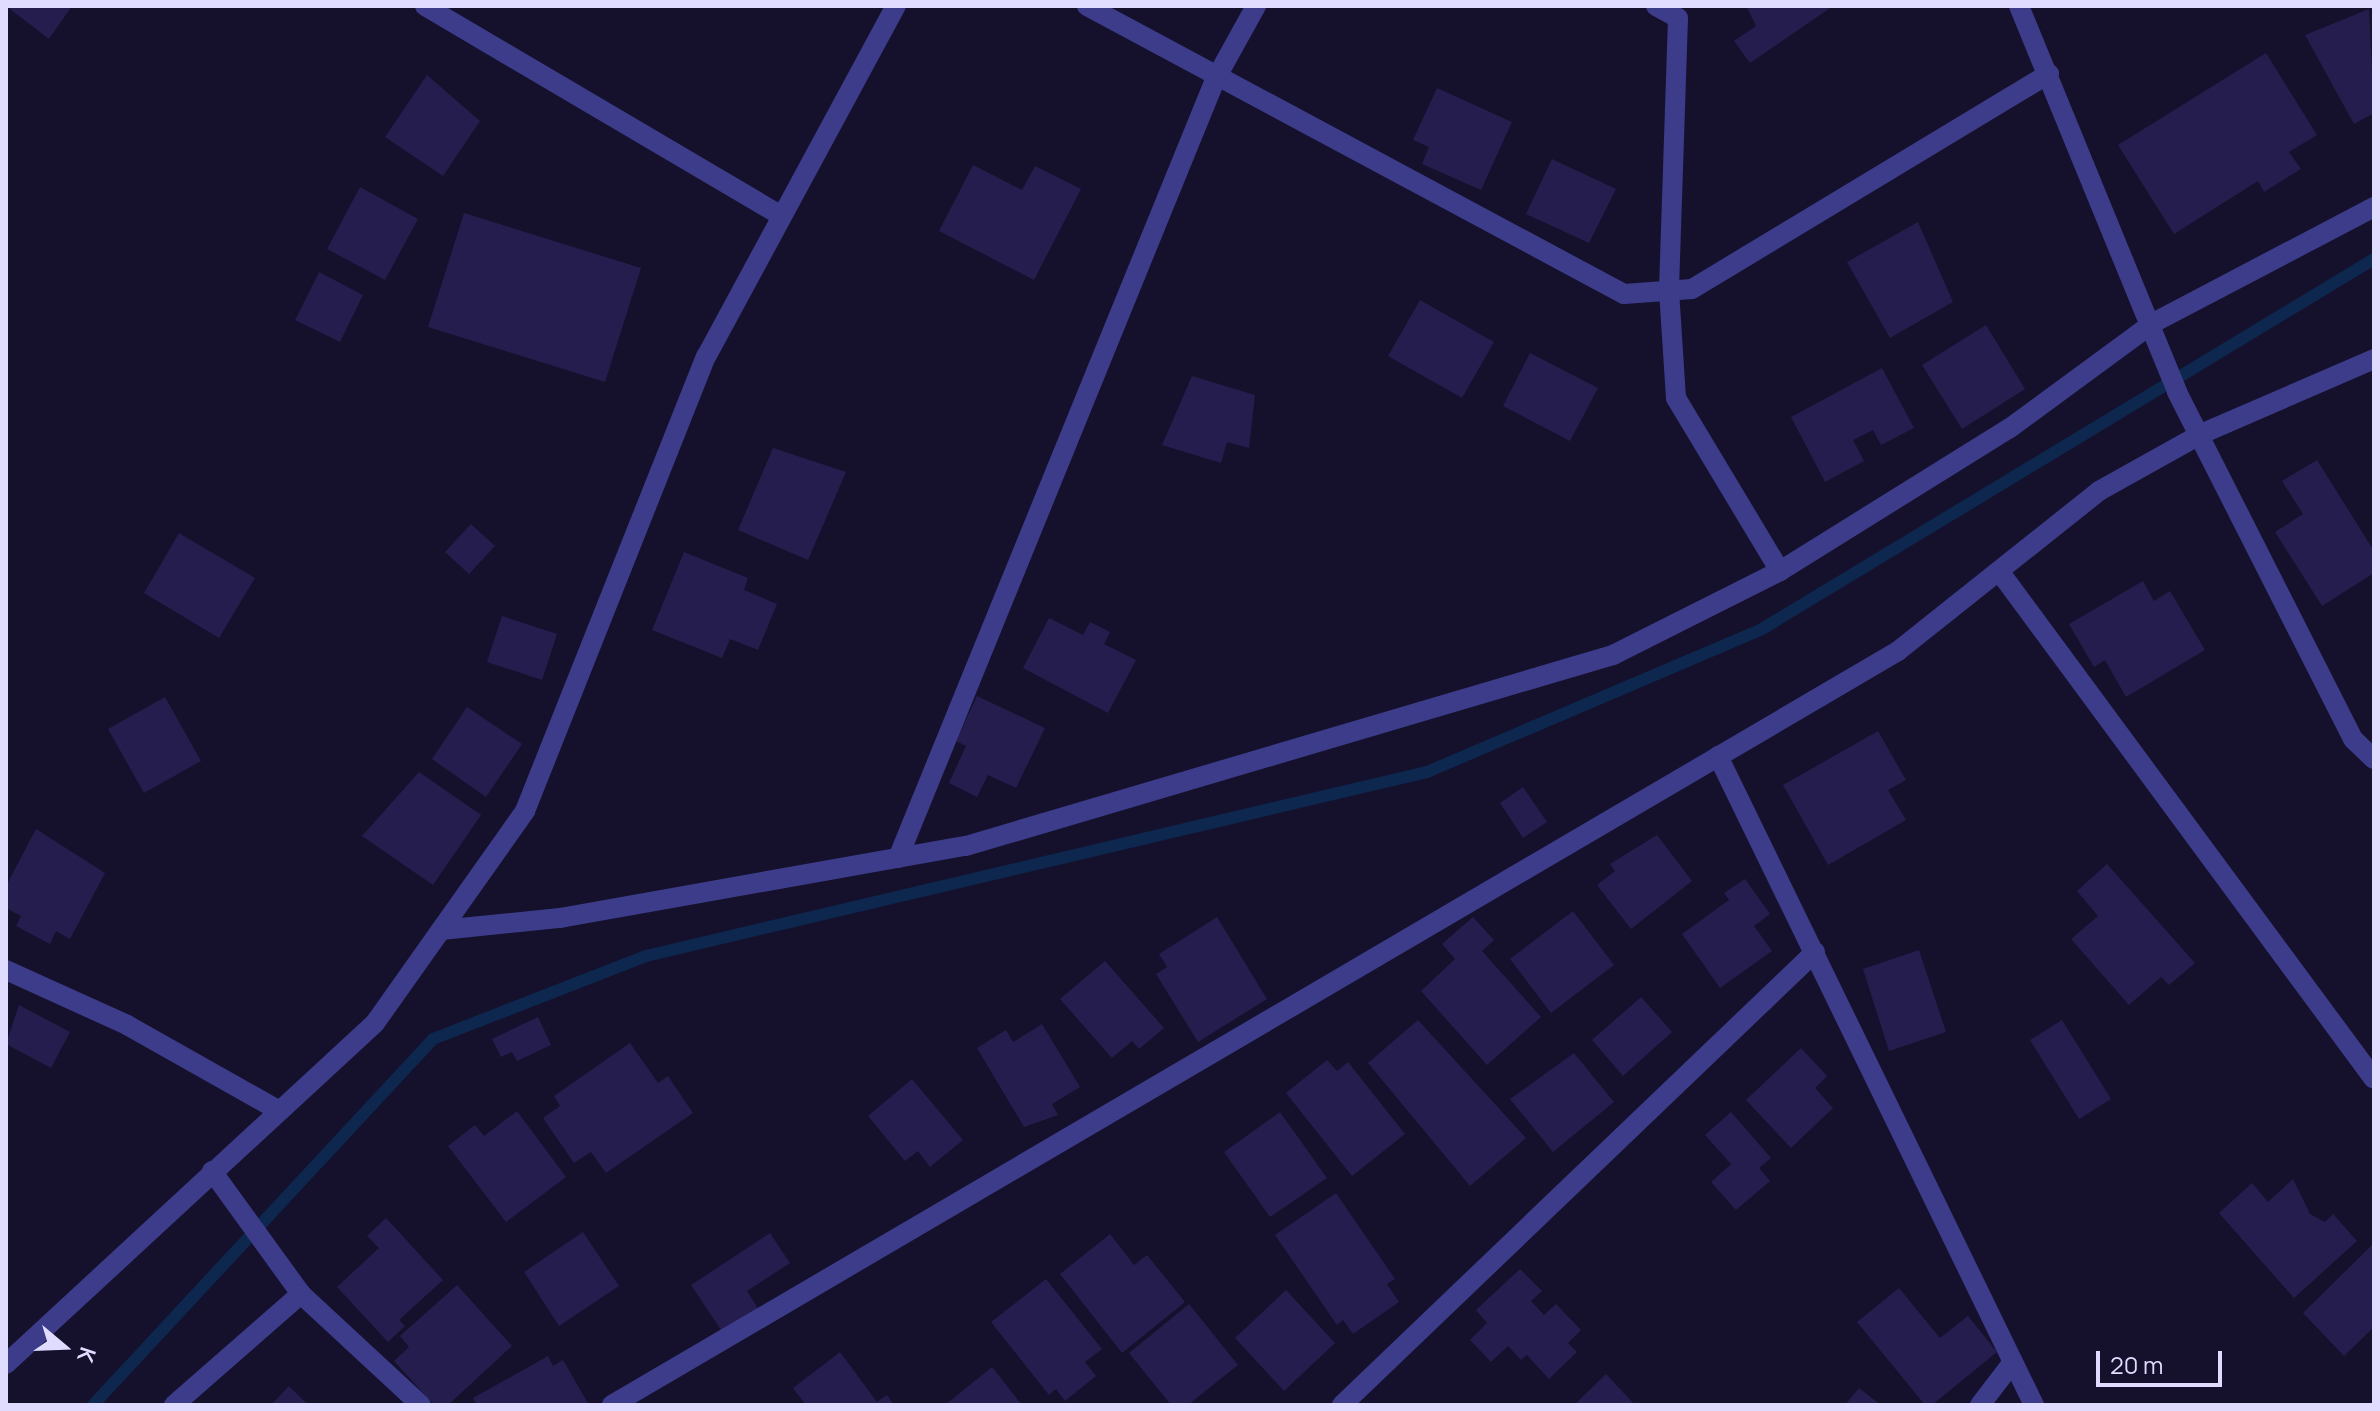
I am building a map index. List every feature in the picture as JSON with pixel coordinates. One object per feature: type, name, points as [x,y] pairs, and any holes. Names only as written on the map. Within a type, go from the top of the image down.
[{"type":"street","points":[[425,6],[782,216]]},
{"type":"street","points":[[6,1364],[217,1179],[278,1110],[375,1023],[525,811],[706,357],[896,6]]},
{"type":"street","points":[[1087,6],[1215,80],[1624,294],[1692,289],[2049,74]]},
{"type":"street","points":[[898,858],[1215,80],[1256,6]]},
{"type":"street","points":[[1656,6],[1678,18],[1669,290],[1676,398],[1780,571]]},
{"type":"street","points":[[2019,6],[2153,323],[2177,392],[2201,434],[2353,739],[2374,759]]},
{"type":"street","points":[[441,930],[560,918],[981,841],[1613,655],[1780,571],[2010,428],[2153,323],[2374,207]]},
{"type":"street","points":[[612,1405],[1898,651],[2099,491],[2201,434],[2374,359]]},
{"type":"street","points":[[1999,571],[2374,1079]]},
{"type":"street","points":[[1718,756],[2034,1405]]},
{"type":"street","points":[[1342,1405],[1815,952]]},
{"type":"street","points":[[6,970],[127,1025],[278,1110]]},
{"type":"street","points":[[217,1179],[301,1294],[421,1405]]},
{"type":"street","points":[[174,1405],[301,1294]]},
{"type":"street","points":[[1980,1405],[2013,1362]]},
{"type":"building","points":[[6,6],[72,6],[49,39]]},
{"type":"building","points":[[1746,6],[1833,6],[1750,63],[1734,41],[1756,26]]},
{"type":"building","points":[[2369,9],[2374,113],[2354,124],[2305,35]]},
{"type":"building","points":[[2266,53],[2317,135],[2289,152],[2301,169],[2264,192],[2258,181],[2174,234],[2118,145]]},
{"type":"building","points":[[427,75],[480,121],[443,176],[385,137]]},
{"type":"building","points":[[1437,88],[1512,122],[1481,190],[1422,164],[1429,147],[1413,140]]},
{"type":"building","points":[[1552,159],[1616,189],[1589,243],[1526,214]]},
{"type":"building","points":[[973,165],[1022,190],[1035,166],[1081,189],[1034,280],[939,231]]},
{"type":"building","points":[[360,187],[418,219],[385,280],[327,249]]},
{"type":"building","points":[[464,213],[641,268],[605,382],[428,327]]},
{"type":"building","points":[[1918,222],[1953,302],[1890,338],[1847,262]]},
{"type":"building","points":[[319,272],[363,295],[340,342],[295,320]]},
{"type":"building","points":[[1420,300],[1494,342],[1462,398],[1388,356]]},
{"type":"building","points":[[1986,325],[2025,389],[1962,429],[1922,365]]},
{"type":"building","points":[[1530,353],[1598,388],[1570,441],[1503,406]]},
{"type":"building","points":[[1882,368],[1914,428],[1881,445],[1873,430],[1853,440],[1864,461],[1825,482],[1791,417]]},
{"type":"building","points":[[1192,376],[1255,395],[1249,448],[1227,442],[1221,463],[1162,445]]},
{"type":"building","points":[[773,448],[846,472],[808,560],[738,530]]},
{"type":"building","points":[[2317,460],[2374,551],[2374,573],[2322,606],[2275,532],[2303,514],[2282,481]]},
{"type":"building","points":[[471,524],[495,546],[469,574],[445,552]]},
{"type":"building","points":[[179,533],[255,578],[219,638],[144,593]]},
{"type":"building","points":[[684,552],[748,578],[744,590],[777,604],[758,650],[730,639],[722,658],[652,630]]},
{"type":"building","points":[[2143,581],[2154,601],[2170,591],[2205,650],[2126,697],[2105,660],[2094,667],[2069,624]]},
{"type":"building","points":[[502,616],[557,634],[542,680],[487,662]]},
{"type":"building","points":[[1049,618],[1083,635],[1090,622],[1110,632],[1104,644],[1136,660],[1108,713],[1023,668]]},
{"type":"building","points":[[977,696],[1045,728],[1016,788],[988,775],[977,797],[949,783],[966,746],[956,741]]},
{"type":"building","points":[[165,697],[201,761],[144,793],[108,729]]},
{"type":"building","points":[[467,707],[522,744],[486,797],[432,759]]},
{"type":"building","points":[[1878,731],[1906,780],[1888,790],[1906,820],[1828,865],[1783,785]]},
{"type":"building","points":[[419,772],[481,815],[433,885],[362,836]]},
{"type":"building","points":[[1523,787],[1547,822],[1523,838],[1500,803]]},
{"type":"building","points":[[36,829],[105,873],[70,939],[56,931],[50,944],[16,926],[21,916],[6,908],[6,886]]},
{"type":"building","points":[[1657,835],[1692,881],[1631,929],[1597,885],[1615,871],[1610,864]]},
{"type":"building","points":[[2107,864],[2195,963],[2169,985],[2161,977],[2129,1005],[2071,939],[2098,916],[2077,891]]},
{"type":"building","points":[[1745,879],[1770,914],[1754,926],[1772,951],[1720,988],[1682,934],[1729,900],[1724,893]]},
{"type":"building","points":[[1573,911],[1614,965],[1551,1013],[1510,959]]},
{"type":"building","points":[[1217,917],[1267,999],[1198,1042],[1156,974],[1167,967],[1159,954]]},
{"type":"building","points":[[1473,917],[1494,940],[1482,951],[1541,1017],[1487,1065],[1421,991],[1455,959],[1442,944]]},
{"type":"building","points":[[1919,950],[1946,1032],[1889,1051],[1863,969]]},
{"type":"building","points":[[1105,961],[1164,1028],[1139,1049],[1132,1041],[1112,1058],[1060,999]]},
{"type":"building","points":[[1641,997],[1672,1032],[1623,1076],[1592,1040]]},
{"type":"building","points":[[19,1005],[70,1032],[51,1068],[6,1044]]},
{"type":"building","points":[[538,1017],[551,1045],[517,1061],[512,1052],[501,1057],[492,1039]]},
{"type":"building","points":[[1418,1020],[1526,1138],[1470,1186],[1368,1063]]},
{"type":"building","points":[[2062,1020],[2111,1099],[2079,1119],[2030,1040]]},
{"type":"building","points":[[1042,1024],[1080,1087],[1052,1104],[1058,1115],[1024,1127],[977,1048],[1006,1030],[1013,1042]]},
{"type":"building","points":[[630,1043],[658,1083],[668,1076],[693,1113],[606,1173],[591,1152],[574,1163],[543,1118],[560,1106],[554,1096]]},
{"type":"building","points":[[1801,1048],[1827,1076],[1815,1088],[1833,1108],[1791,1148],[1746,1100]]},
{"type":"building","points":[[1574,1053],[1614,1102],[1553,1152],[1510,1099]]},
{"type":"building","points":[[1327,1060],[1337,1071],[1348,1062],[1405,1134],[1352,1176],[1286,1093]]},
{"type":"building","points":[[912,1079],[963,1140],[930,1167],[918,1151],[905,1161],[868,1116]]},
{"type":"building","points":[[517,1111],[566,1177],[506,1222],[448,1146],[475,1125],[484,1136]]},
{"type":"building","points":[[1280,1112],[1327,1178],[1270,1217],[1224,1152]]},
{"type":"building","points":[[1731,1112],[1771,1158],[1759,1168],[1770,1181],[1736,1210],[1711,1182],[1731,1164],[1705,1135]]},
{"type":"building","points":[[2293,1179],[2310,1214],[2325,1222],[2333,1214],[2357,1241],[2294,1298],[2219,1213],[2252,1183],[2268,1202]]},
{"type":"building","points":[[1336,1193],[1395,1279],[1387,1284],[1399,1302],[1353,1334],[1343,1320],[1337,1325],[1275,1235]]},
{"type":"building","points":[[386,1218],[443,1280],[399,1320],[405,1326],[388,1342],[337,1287],[379,1248],[367,1236]]},
{"type":"building","points":[[583,1232],[619,1286],[559,1326],[524,1272]]},
{"type":"building","points":[[770,1233],[790,1263],[747,1291],[759,1310],[723,1333],[691,1285]]},
{"type":"building","points":[[1110,1234],[1134,1265],[1147,1255],[1185,1302],[1122,1353],[1060,1274]]},
{"type":"building","points":[[2374,1243],[2374,1327],[2344,1356],[2303,1313]]},
{"type":"building","points":[[1520,1269],[1542,1291],[1531,1301],[1544,1315],[1556,1304],[1581,1330],[1568,1343],[1577,1352],[1549,1379],[1527,1355],[1521,1360],[1508,1346],[1491,1362],[1470,1340],[1487,1323],[1476,1310]]},
{"type":"building","points":[[1046,1279],[1102,1349],[1085,1362],[1096,1376],[1065,1401],[1056,1389],[1049,1395],[991,1322]]},
{"type":"building","points":[[457,1285],[512,1346],[448,1405],[434,1405],[394,1361],[409,1347],[400,1336]]},
{"type":"building","points":[[1899,1288],[1940,1338],[1968,1316],[1997,1352],[1932,1405],[1925,1405],[1857,1322]]},
{"type":"building","points":[[1286,1290],[1335,1343],[1284,1391],[1235,1338]]},
{"type":"building","points":[[1189,1304],[1238,1365],[1188,1405],[1171,1405],[1129,1353]]},
{"type":"building","points":[[840,1352],[877,1402],[887,1395],[894,1405],[806,1405],[793,1388]]},
{"type":"building","points":[[548,1356],[553,1366],[563,1360],[589,1405],[477,1405],[473,1398]]},
{"type":"building","points":[[992,1367],[1022,1405],[945,1405]]},
{"type":"building","points":[[1606,1374],[1635,1405],[1574,1405]]},
{"type":"building","points":[[289,1386],[308,1405],[271,1405]]},
{"type":"building","points":[[1859,1388],[1881,1405],[1845,1405]]},
{"type":"waterway","points":[[93,1405],[433,1039],[646,956],[1427,772],[1762,629],[2374,259]]}]
